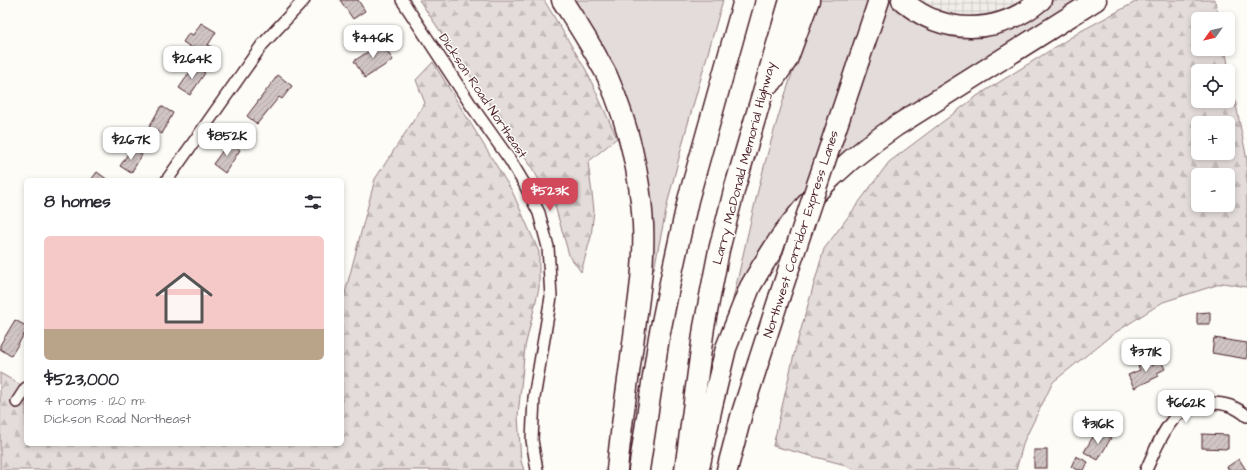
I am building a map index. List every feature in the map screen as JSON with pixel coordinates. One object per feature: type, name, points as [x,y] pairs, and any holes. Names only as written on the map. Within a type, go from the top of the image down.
[{"type":"highway","points":[[562,0],[608,76],[620,107],[628,134],[636,165],[641,198],[643,225],[642,271],[622,416],[618,470]]},
{"type":"highway","points":[[639,470],[659,337],[672,268],[688,200],[744,0]]},
{"type":"highway","name":"Larry McDonald Memorial Highway","points":[[685,470],[704,327],[719,250],[735,187],[790,0]]},
{"type":"highway","points":[[759,103],[787,60],[809,0]]},
{"type":"highway","name":"Northwest Corridor Express Lanes","points":[[727,470],[742,414],[779,298],[879,0]]},
{"type":"highway","points":[[902,0],[911,8],[926,17],[945,24],[968,27],[999,24],[1027,11],[1041,0]]},
{"type":"highway","points":[[698,470],[726,348],[754,281],[784,232],[797,215],[832,177],[875,141],[896,126],[1096,0]]},
{"type":"street","points":[[168,178],[262,45],[304,0]]},
{"type":"street","name":"Dickson Road Northeast","points":[[402,0],[471,105],[510,160],[539,213],[548,247],[550,297],[534,398],[532,440],[537,470]]},
{"type":"street","points":[[17,402],[24,391]]},
{"type":"street","points":[[1146,470],[1163,434],[1179,414],[1191,406],[1201,403],[1227,404],[1238,409],[1247,416]]},
{"type":"shaded area","points":[[915,0],[1027,0],[1018,8],[982,19],[949,17]]},
{"type":"green space","points":[[419,0],[544,0],[586,70],[617,138],[588,162],[594,210],[591,237],[581,272],[569,255],[555,206],[521,150]]},
{"type":"green space","points":[[570,0],[723,0],[685,134],[668,201],[654,269],[651,268],[651,217]]},
{"type":"green space","points":[[819,0],[869,0],[803,197],[733,302],[764,165],[792,75]]},
{"type":"green space","points":[[888,0],[893,0],[931,28],[1034,16],[1053,0],[1087,0],[833,164]]},
{"type":"green space","points":[[1139,0],[1215,0],[1218,12],[1191,12],[1191,56],[1226,56],[1228,64],[1191,64],[1191,108],[1235,108],[1235,99],[1247,160],[1247,287],[1223,283],[1163,302],[1113,334],[1053,382],[1024,441],[1016,470],[855,470],[842,464],[773,446],[795,350],[824,249],[889,162],[977,96],[1081,31]]},
{"type":"green space","points":[[433,62],[512,191],[539,252],[539,288],[525,347],[518,416],[521,461],[524,470],[0,470],[0,373],[24,387],[24,446],[344,446],[344,297],[375,179],[425,103],[416,80]]},
{"type":"building","points":[[340,0],[358,0],[365,11],[353,19]]},
{"type":"building","points":[[201,23],[216,32],[208,45],[218,51],[213,61],[183,42],[189,33],[193,35]]},
{"type":"building","points":[[379,39],[393,60],[365,78],[354,61],[369,51],[367,47]]},
{"type":"building","points":[[194,66],[205,73],[190,95],[179,88]]},
{"type":"building","points":[[278,75],[292,86],[282,99],[279,97],[257,124],[247,116]]},
{"type":"building","points":[[161,106],[173,113],[162,134],[149,127]]},
{"type":"building","points":[[229,142],[240,150],[225,173],[213,164]]},
{"type":"building","points":[[132,148],[142,155],[131,173],[120,166]]},
{"type":"building","points":[[97,172],[105,178],[92,178]]},
{"type":"building","points":[[1210,312],[1210,324],[1197,324],[1197,313]]},
{"type":"building","points":[[15,320],[24,325],[24,334],[11,356],[0,349],[0,345]]},
{"type":"building","points":[[1214,338],[1247,343],[1247,359],[1212,353]]},
{"type":"building","points":[[1150,360],[1152,366],[1161,361],[1165,369],[1157,373],[1159,376],[1134,388],[1128,375],[1140,370],[1138,366]]},
{"type":"building","points":[[1097,430],[1111,438],[1098,460],[1084,452]]},
{"type":"building","points":[[1202,434],[1228,435],[1228,449],[1202,448]]},
{"type":"building","points":[[1034,450],[1047,450],[1047,468],[1034,468]]},
{"type":"building","points":[[1076,456],[1088,462],[1084,470],[1071,467]]},
{"type":"building","points":[[1239,459],[1246,470],[1229,470],[1227,467]]}]
